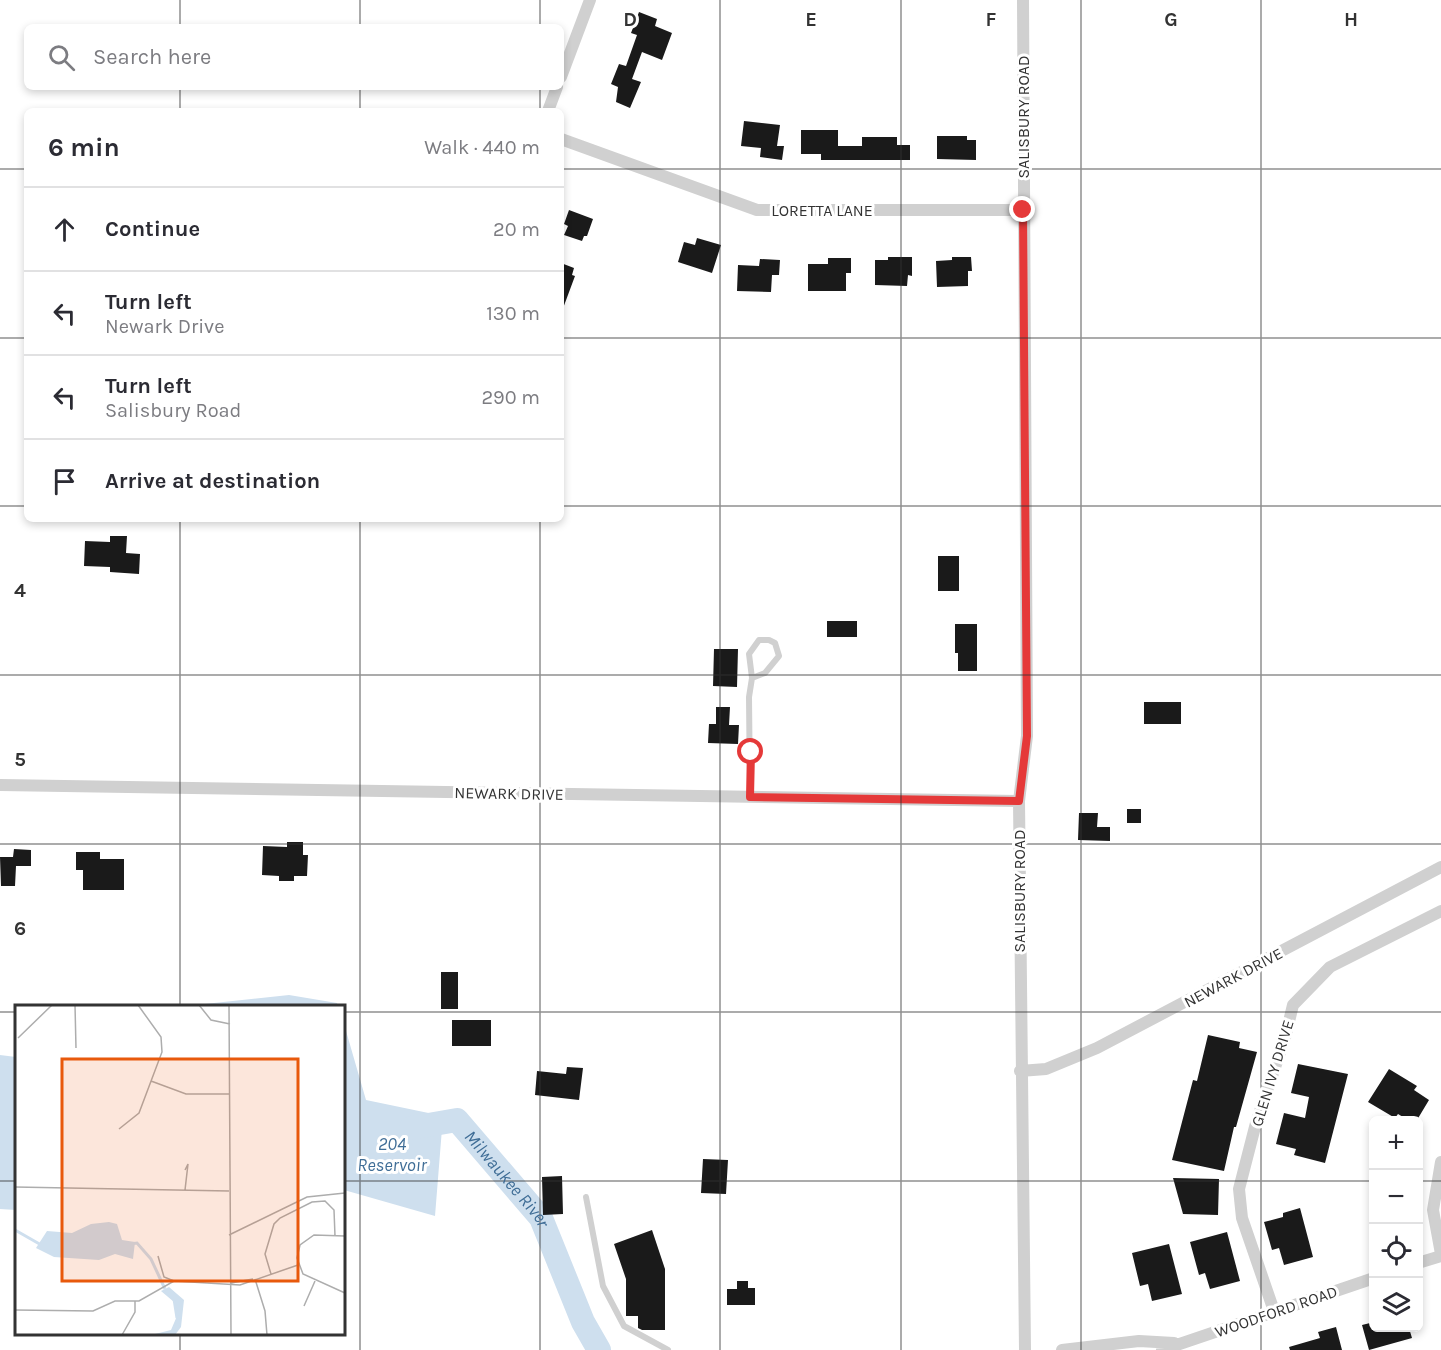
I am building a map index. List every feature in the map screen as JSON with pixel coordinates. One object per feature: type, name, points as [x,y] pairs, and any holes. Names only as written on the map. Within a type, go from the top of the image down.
[{"type":"street","points":[[564,69],[590,0]]},
{"type":"street","name":"SALISBURY ROAD","points":[[1023,0],[1027,736],[1019,801],[1020,1071],[1025,1350]]},
{"type":"street","points":[[549,108],[556,90]]},
{"type":"street","name":"LORETTA LANE","points":[[564,140],[757,210],[1023,210]]},
{"type":"street","name":"NEWARK DRIVE","points":[[0,784],[1019,801]]},
{"type":"street","name":"NEWARK DRIVE","points":[[1020,1071],[1046,1069],[1097,1048],[1441,867]]},
{"type":"street","name":"GLEN IVY DRIVE","points":[[1274,1311],[1242,1218],[1239,1189],[1256,1122],[1285,1038],[1293,1005],[1330,967],[1441,911]]},
{"type":"street","points":[[1423,1262],[1441,1255],[1433,1210],[1441,1162]]},
{"type":"street","name":"WOODFORD ROAD","points":[[1162,1350],[1179,1347],[1274,1311],[1369,1280]]},
{"type":"street","name":"WOODFORD ROAD","points":[[1062,1350],[1139,1341],[1179,1347]]},
{"type":"lane","points":[[750,797],[749,697],[752,678],[749,654],[759,640],[769,640],[776,644],[779,656],[765,674],[752,678]]},
{"type":"lane","points":[[586,1197],[603,1286],[624,1326],[668,1350]]},
{"type":"water","points":[[289,995],[337,1003],[338,1005],[195,1005]]},
{"type":"water","name":"204 Reservoir","points":[[345,1027],[366,1100],[443,1116],[435,1216],[345,1190]]},
{"type":"water","points":[[0,1055],[15,1057],[15,1210],[0,1209]]},
{"type":"building","points":[[639,12],[657,19],[655,26],[672,33],[662,60],[642,52],[632,79],[641,82],[630,108],[616,102],[618,87],[611,84],[619,64],[626,66],[637,35],[631,33]]},
{"type":"building","points":[[744,121],[780,125],[777,146],[784,146],[782,160],[760,157],[761,148],[741,146]]},
{"type":"building","points":[[801,130],[838,130],[838,146],[862,146],[862,137],[897,137],[897,145],[910,145],[910,160],[821,160],[821,154],[801,154]]},
{"type":"building","points":[[937,136],[967,136],[967,140],[976,140],[976,160],[937,159]]},
{"type":"building","points":[[569,210],[593,219],[587,236],[584,236],[582,241],[564,235],[568,226],[564,224]]},
{"type":"building","points":[[697,238],[721,245],[712,273],[678,262],[684,242],[695,245]]},
{"type":"building","points":[[888,257],[912,257],[912,276],[908,275],[907,286],[875,285],[875,260],[888,260]]},
{"type":"building","points":[[952,257],[971,257],[972,271],[968,271],[968,286],[937,287],[936,261],[952,260]]},
{"type":"building","points":[[828,258],[851,258],[851,273],[846,273],[846,291],[808,291],[808,264],[828,264]]},
{"type":"building","points":[[760,259],[780,260],[779,275],[772,275],[771,292],[737,291],[738,265],[759,266]]},
{"type":"building","points":[[564,264],[574,268],[572,275],[575,276],[564,306]]},
{"type":"building","points":[[110,536],[127,536],[126,553],[140,554],[139,574],[110,572],[110,567],[84,566],[85,541],[110,542]]},
{"type":"building","points":[[938,556],[959,556],[959,591],[938,591]]},
{"type":"building","points":[[827,621],[857,621],[857,637],[827,637]]},
{"type":"building","points":[[955,624],[977,624],[977,671],[958,671],[958,653],[955,653]]},
{"type":"building","points":[[714,649],[738,649],[737,687],[713,686]]},
{"type":"building","points":[[1144,702],[1181,702],[1181,724],[1144,724]]},
{"type":"building","points":[[716,707],[730,707],[729,725],[739,725],[738,744],[708,743],[709,724],[716,724]]},
{"type":"building","points":[[1127,809],[1141,809],[1141,823],[1127,823]]},
{"type":"building","points":[[1079,813],[1098,813],[1097,827],[1110,827],[1110,841],[1078,840]]},
{"type":"building","points":[[287,842],[303,842],[303,855],[308,855],[307,876],[294,876],[294,881],[279,881],[279,876],[262,875],[263,846],[287,847]]},
{"type":"building","points":[[14,849],[31,850],[31,866],[16,866],[15,886],[1,886],[0,857],[13,857]]},
{"type":"building","points":[[76,852],[100,852],[100,859],[124,859],[124,890],[83,890],[83,870],[76,870]]},
{"type":"building","points":[[441,972],[458,972],[458,1009],[441,1009]]},
{"type":"building","points":[[452,1020],[491,1020],[491,1046],[452,1046]]},
{"type":"building","points":[[1208,1035],[1240,1042],[1239,1048],[1257,1052],[1236,1127],[1234,1127],[1224,1171],[1172,1160],[1193,1080],[1197,1081]]},
{"type":"building","points":[[1298,1064],[1348,1074],[1325,1163],[1294,1155],[1296,1149],[1276,1144],[1284,1113],[1305,1118],[1309,1097],[1291,1093]]},
{"type":"building","points":[[567,1067],[583,1068],[579,1100],[535,1095],[537,1071],[566,1074]]},
{"type":"building","points":[[1389,1069],[1417,1086],[1414,1090],[1429,1100],[1419,1116],[1398,1114],[1392,1116],[1368,1102]]},
{"type":"building","points":[[703,1159],[728,1160],[726,1194],[701,1193]]},
{"type":"building","points":[[562,1176],[563,1214],[543,1215],[542,1177]]},
{"type":"building","points":[[1173,1178],[1219,1179],[1218,1215],[1183,1214]]},
{"type":"building","points":[[1300,1208],[1313,1257],[1284,1265],[1279,1248],[1272,1250],[1264,1222],[1283,1217],[1283,1213]]},
{"type":"building","points":[[652,1230],[665,1269],[665,1330],[642,1330],[638,1328],[638,1316],[626,1316],[626,1279],[614,1244]]},
{"type":"building","points":[[1227,1232],[1240,1281],[1210,1289],[1205,1273],[1199,1275],[1190,1242]]},
{"type":"building","points":[[1169,1244],[1182,1294],[1152,1301],[1148,1284],[1140,1286],[1132,1253]]},
{"type":"building","points":[[737,1281],[748,1281],[748,1288],[755,1288],[755,1305],[727,1305],[727,1289],[737,1289]]},
{"type":"building","points":[[1369,1323],[1369,1332],[1410,1332],[1412,1338],[1369,1350],[1362,1325]]},
{"type":"building","points":[[1336,1327],[1342,1350],[1290,1350],[1289,1347],[1320,1338],[1318,1332]]},
{"type":"waterway","name":"Milwaukee River","points":[[411,1128],[457,1120],[541,1218],[583,1322],[599,1350]]},
{"type":"route","points":[[751,752],[750,797],[1019,801],[1027,736],[1023,210]]}]
